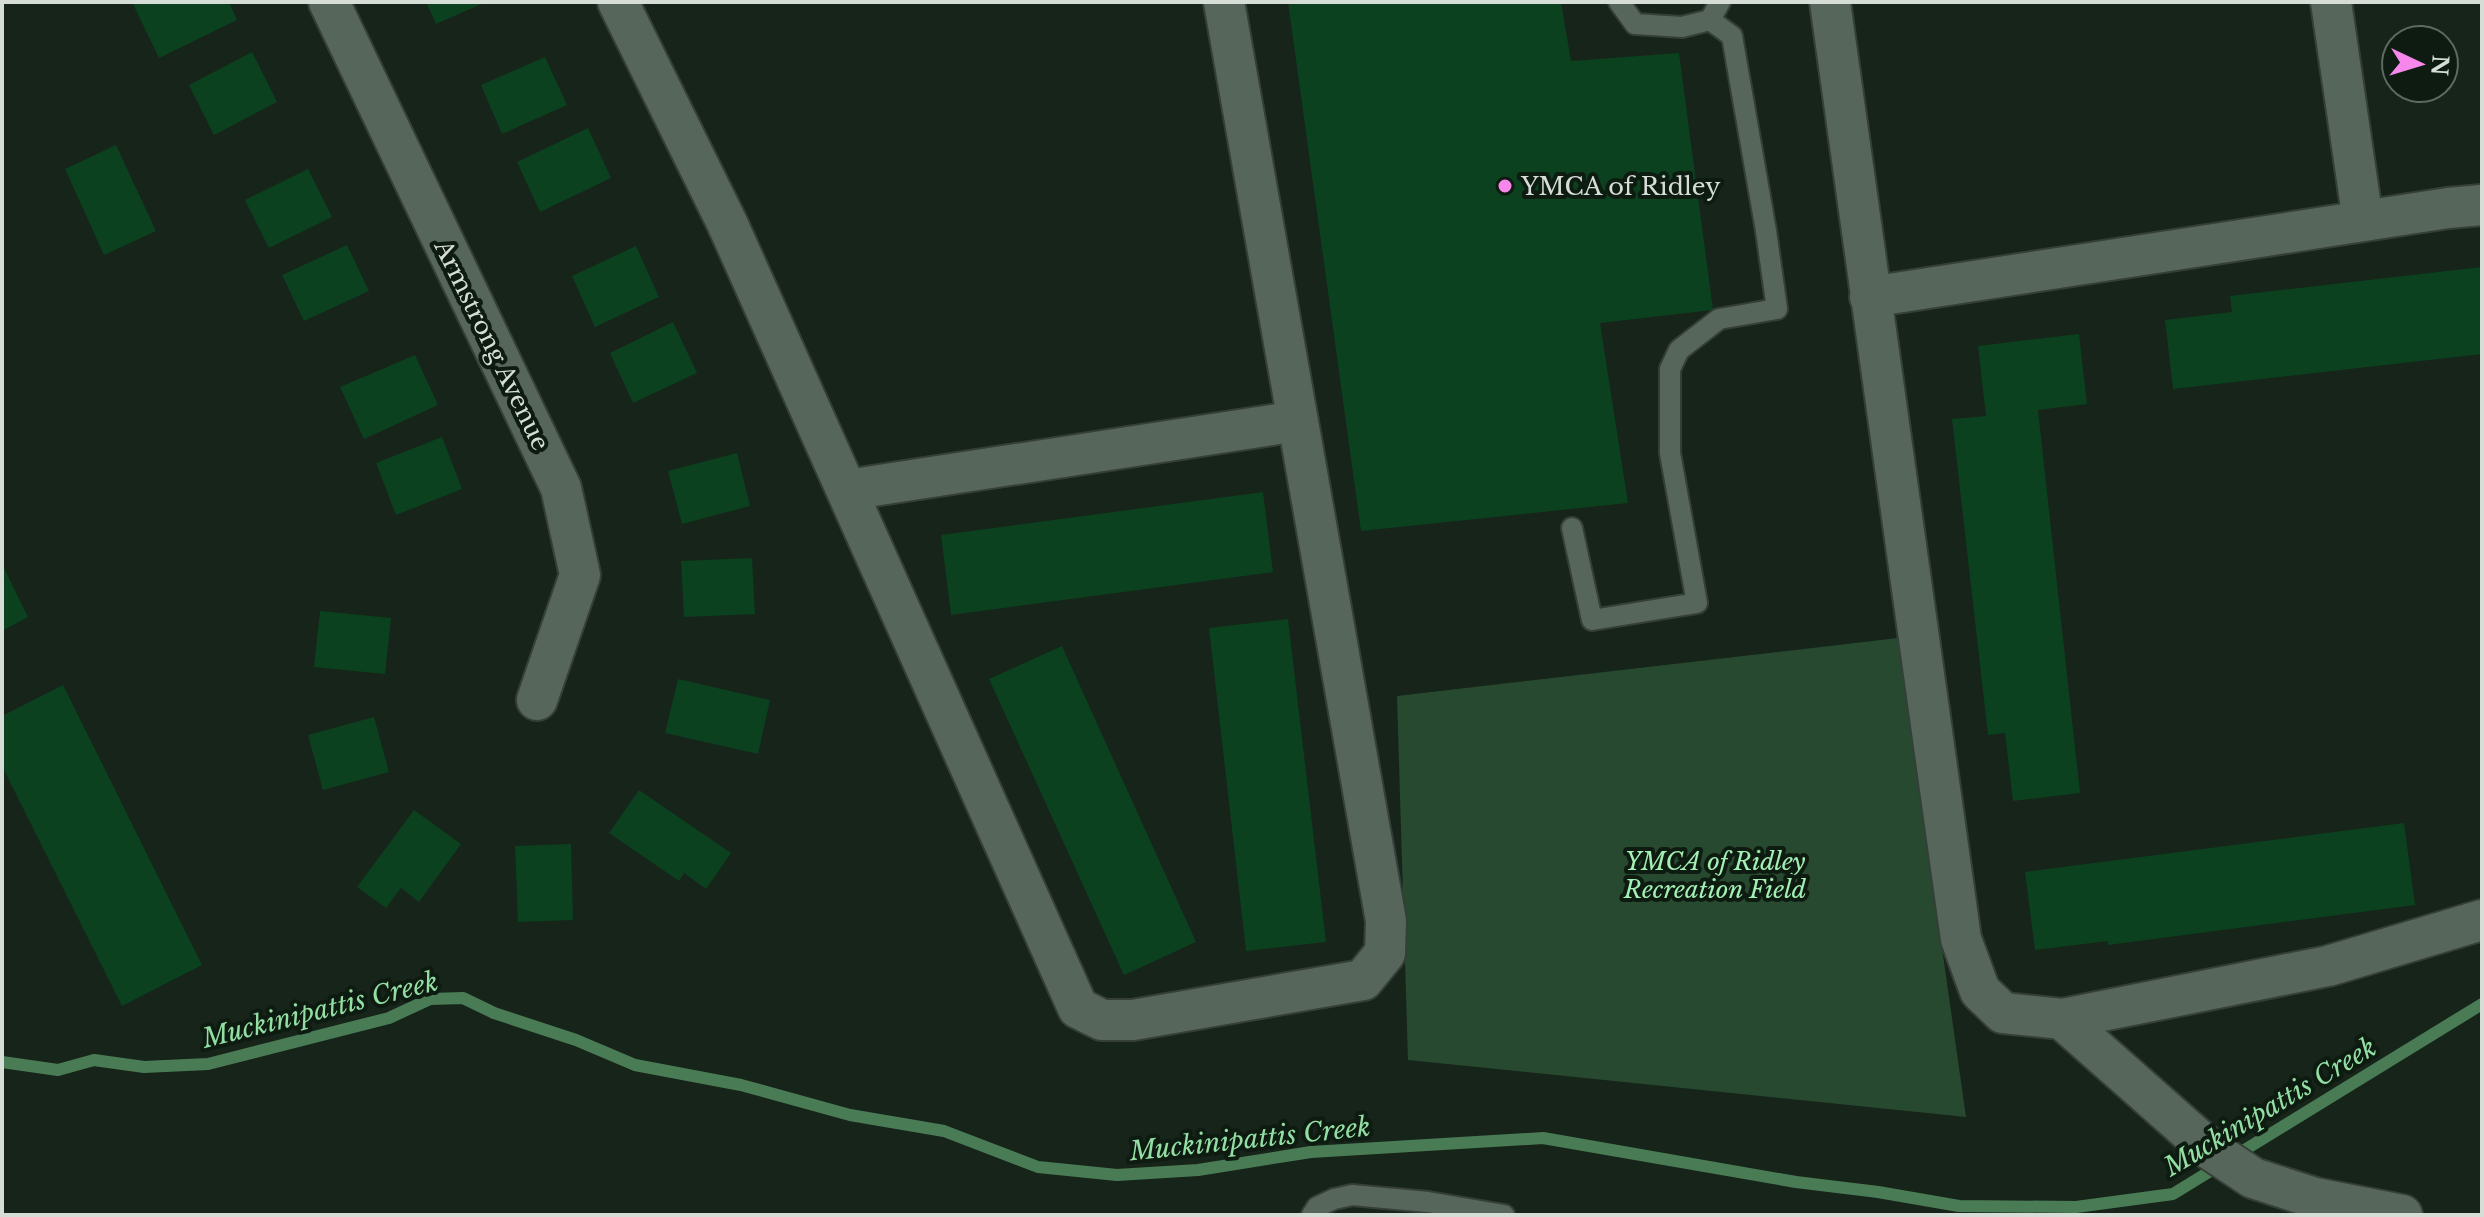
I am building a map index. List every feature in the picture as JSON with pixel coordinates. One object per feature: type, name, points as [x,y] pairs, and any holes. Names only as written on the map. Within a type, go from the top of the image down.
[{"type":"street","name":"Armstrong Avenue","points":[[329,2],[561,488],[580,575],[537,700]]},
{"type":"street","points":[[618,2],[727,223],[1078,1008],[1102,1020],[1133,1020],[1363,980],[1385,953],[1386,921],[1224,2]]},
{"type":"street","points":[[1830,2],[1961,939],[1980,991],[2003,1013],[2062,1019],[2328,966],[2482,920]]},
{"type":"street","points":[[2331,2],[2363,221]]},
{"type":"street","points":[[1870,297],[2482,205]]},
{"type":"street","points":[[847,490],[1298,421]]},
{"type":"street","points":[[2062,1019],[2208,1148],[2253,1178],[2315,1198],[2402,1215]]},
{"type":"lane","points":[[1572,528],[1592,620],[1697,603],[1670,453],[1670,369],[1679,350],[1719,319],[1777,309],[1732,36],[1715,11],[1682,27],[1635,24],[1619,2]]},
{"type":"lane","points":[[1312,1215],[1317,1207],[1352,1195],[1428,1202],[1504,1215]]},
{"type":"green space","name":"YMCA of Ridley Recreation Field","points":[[1898,638],[1966,1117],[1408,1060],[1397,696]]},
{"type":"building","points":[[132,2],[229,2],[237,20],[159,58]]},
{"type":"building","points":[[426,2],[486,2],[436,24]]},
{"type":"building","name":"YMCA of Ridley","points":[[1288,2],[1561,2],[1571,61],[1679,53],[1713,310],[1600,323],[1628,503],[1361,531]]},
{"type":"building","points":[[252,52],[277,102],[214,135],[189,85]]},
{"type":"building","points":[[545,57],[567,105],[502,134],[481,85]]},
{"type":"building","points":[[588,128],[611,178],[540,212],[517,162]]},
{"type":"building","points":[[116,145],[156,231],[104,255],[65,169]]},
{"type":"building","points":[[308,169],[332,217],[269,248],[245,200]]},
{"type":"building","points":[[347,245],[369,291],[304,321],[282,275]]},
{"type":"building","points":[[636,246],[659,297],[595,327],[572,276]]},
{"type":"building","points":[[2482,267],[2482,354],[2173,389],[2165,320],[2232,312],[2230,296]]},
{"type":"building","points":[[673,322],[697,373],[633,403],[610,353]]},
{"type":"building","points":[[2079,334],[2087,404],[2038,410],[2080,793],[2013,801],[2005,733],[1988,735],[1952,419],[1986,416],[1978,346]]},
{"type":"building","points":[[415,355],[438,405],[364,439],[340,387]]},
{"type":"building","points":[[442,437],[462,489],[396,515],[376,463]]},
{"type":"building","points":[[737,453],[750,506],[682,524],[668,471]]},
{"type":"building","points":[[1263,492],[1273,572],[951,615],[941,535]]},
{"type":"building","points":[[752,558],[755,614],[684,617],[681,561]]},
{"type":"building","points":[[2,564],[28,617],[2,631]]},
{"type":"building","points":[[320,611],[391,618],[385,674],[314,667]]},
{"type":"building","points":[[1288,619],[1326,942],[1246,951],[1209,628]]},
{"type":"building","points":[[1062,646],[1196,942],[1124,975],[989,679]]},
{"type":"building","points":[[678,679],[770,700],[758,754],[665,733]]},
{"type":"building","points":[[63,685],[202,965],[122,1006],[2,766],[2,716]]},
{"type":"building","points":[[374,717],[389,772],[323,790],[308,735]]},
{"type":"building","points":[[639,790],[731,853],[706,889],[684,873],[679,881],[609,833]]},
{"type":"building","points":[[414,810],[461,844],[419,902],[401,888],[386,908],[357,887]]},
{"type":"building","points":[[2404,823],[2415,905],[2108,945],[2108,941],[2035,950],[2025,872]]},
{"type":"building","points":[[571,844],[573,920],[518,922],[515,846]]},
{"type":"waterway","name":"Muckinipattis Creek","points":[[2,1062],[58,1070],[94,1060],[144,1067],[208,1064],[389,1018],[430,999],[463,998],[494,1013],[576,1040],[635,1065],[741,1085],[850,1115],[944,1131],[1038,1167],[1117,1175],[1198,1170],[1311,1152],[1543,1138],[1796,1182],[1959,1206],[2076,1207],[2173,1194],[2482,1004]]},
{"type":"place","name":"YMCA of Ridley","points":[[1505,186]]}]
